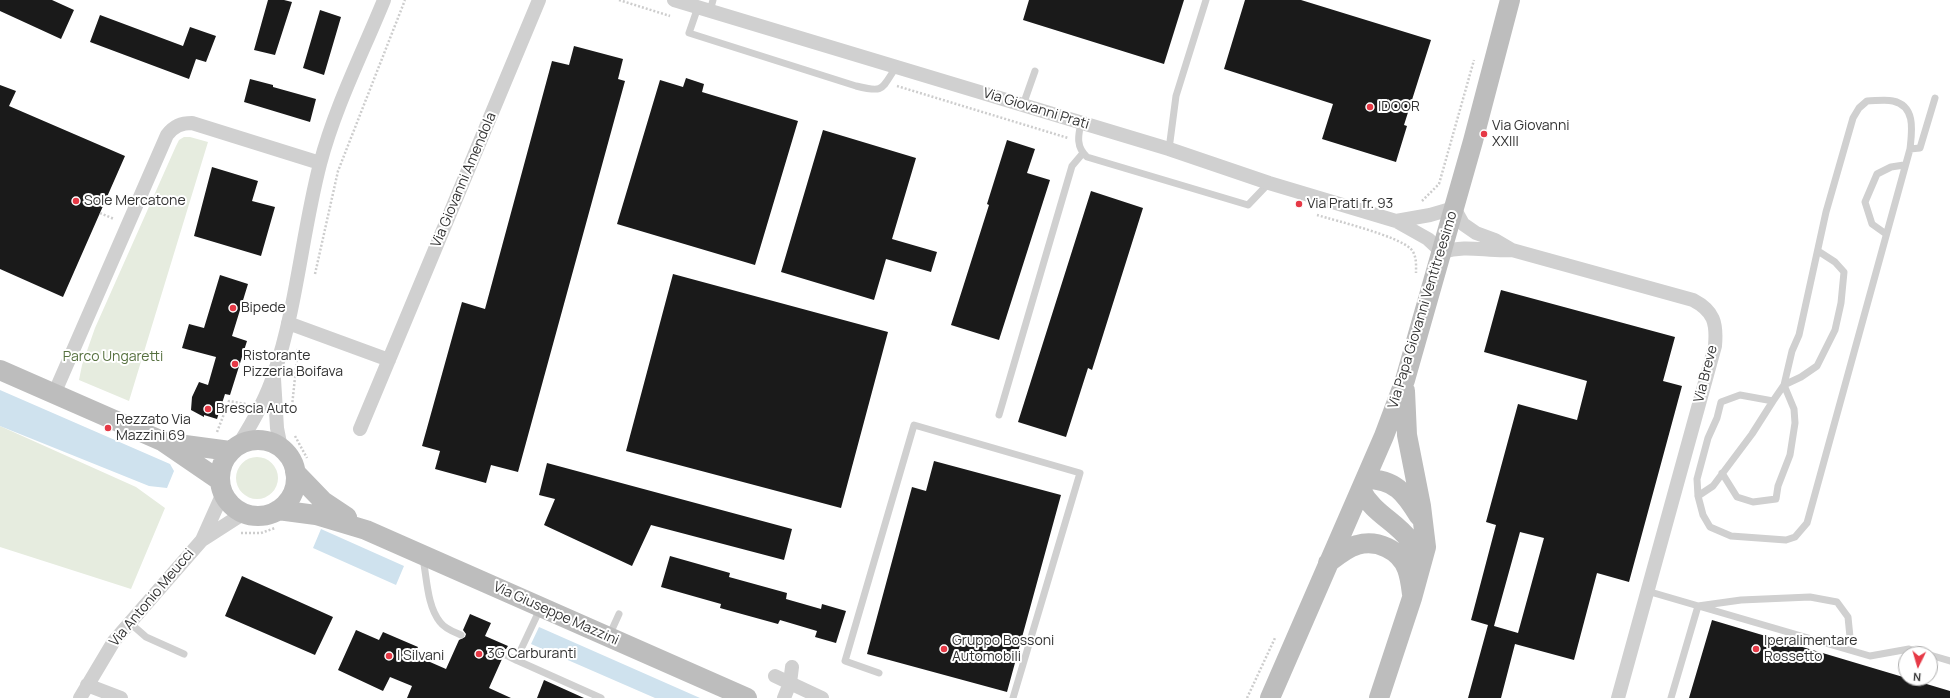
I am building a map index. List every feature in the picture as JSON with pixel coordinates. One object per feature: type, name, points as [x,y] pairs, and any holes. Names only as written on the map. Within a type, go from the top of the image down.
[{"type":"street","points":[[221,487],[222,464],[235,448],[257,413],[274,374],[288,323],[320,163],[332,126],[384,0]]},
{"type":"street","name":"Via Giovanni Amendola","points":[[360,429],[539,0]]},
{"type":"street","name":"Via Giovanni Prati","points":[[674,0],[707,6],[896,67],[1169,149],[1269,183],[1396,221],[1428,239],[1442,252]]},
{"type":"street","name":"Via Papa Giovanni Ventitreesimo","points":[[1270,698],[1363,484],[1405,380],[1474,141],[1510,0]]},
{"type":"street","points":[[54,394],[167,135],[172,129],[178,125],[192,123],[320,163]]},
{"type":"street","points":[[1454,208],[1463,224],[1476,234],[1495,240],[1512,250]]},
{"type":"street","name":"Via Giovanni Prati","points":[[1396,221],[1430,215],[1454,208]]},
{"type":"street","points":[[1442,252],[1456,248],[1472,248],[1494,252],[1512,250]]},
{"type":"street","name":"Via Breve","points":[[1512,250],[1693,300],[1706,307],[1712,318],[1716,332],[1714,346],[1618,698]]},
{"type":"street","points":[[288,323],[389,360]]},
{"type":"street","points":[[0,370],[162,442],[221,487],[231,505],[244,513]]},
{"type":"street","points":[[274,374],[277,428],[281,448]]},
{"type":"street","points":[[1379,698],[1412,598],[1426,547],[1407,435],[1405,380]]},
{"type":"street","points":[[162,442],[235,448],[251,440],[264,440],[281,448]]},
{"type":"street","name":"Via Giuseppe Mazzini","points":[[281,448],[302,468],[323,501],[366,530]]},
{"type":"street","points":[[278,518],[292,493],[302,468]]},
{"type":"street","points":[[1419,574],[1419,562],[1410,540],[1403,531],[1372,507],[1363,484],[1383,481],[1399,488],[1408,498],[1423,523]]},
{"type":"street","name":"Via Antonio Meucci","points":[[202,540],[221,487]]},
{"type":"street","name":"Via Giuseppe Mazzini","points":[[244,513],[278,518],[316,515],[366,530],[747,698]]},
{"type":"street","name":"Via Antonio Meucci","points":[[80,698],[114,641],[202,540],[244,513]]},
{"type":"street","points":[[1328,563],[1356,545],[1366,543],[1386,547],[1402,560],[1407,569],[1412,598]]},
{"type":"street","points":[[784,698],[790,683],[792,667]]},
{"type":"street","points":[[775,676],[822,698]]},
{"type":"street","points":[[87,685],[121,698]]},
{"type":"lane","points":[[1169,149],[1176,96],[1206,0]]},
{"type":"lane","points":[[707,6],[689,33],[872,91],[884,86],[896,67]]},
{"type":"lane","points":[[1023,105],[1035,71]]},
{"type":"lane","points":[[1910,149],[1920,148],[1935,98]]},
{"type":"lane","points":[[1698,496],[1714,486],[1752,434],[1784,385],[1792,351],[1799,335],[1826,212],[1853,118],[1859,108],[1867,101],[1892,100],[1903,106],[1910,114],[1913,126],[1910,149],[1904,165],[1807,523],[1795,537],[1786,540],[1732,536],[1710,527],[1703,515],[1698,496],[1697,478],[1708,438],[1717,418],[1721,402],[1740,395],[1755,399],[1773,401]]},
{"type":"lane","points":[[1081,123],[1078,141],[1082,153],[1087,157],[1248,205],[1269,183]]},
{"type":"lane","points":[[999,415],[1072,166],[1082,153]]},
{"type":"lane","points":[[1886,234],[1872,224],[1865,202],[1877,174],[1891,167],[1904,165]]},
{"type":"lane","points":[[1784,385],[1801,377],[1817,366],[1835,330],[1841,303],[1844,272],[1835,262],[1818,250]]},
{"type":"lane","points":[[1722,474],[1737,497],[1753,502],[1776,500],[1778,486],[1790,456],[1795,423],[1794,409],[1784,385]]},
{"type":"lane","points":[[879,673],[845,661],[914,425],[1080,473],[1013,698]]},
{"type":"lane","points":[[422,554],[431,605],[435,615],[446,628],[461,635]]},
{"type":"lane","points":[[1647,591],[1870,656],[1898,651]]},
{"type":"lane","points":[[1698,606],[1741,600],[1810,597],[1837,602],[1848,617],[1850,637]]},
{"type":"lane","points":[[1671,698],[1698,606]]},
{"type":"lane","points":[[516,660],[541,607]]},
{"type":"lane","points":[[609,637],[619,614]]},
{"type":"lane","points":[[130,623],[146,638],[184,654]]},
{"type":"lane","points":[[504,654],[601,698]]},
{"type":"lane","points":[[1938,657],[1950,661]]},
{"type":"path","points":[[314,276],[342,157],[405,0]]},
{"type":"path","points":[[618,0],[673,17]]},
{"type":"path","points":[[906,88],[1062,136]]},
{"type":"path","points":[[100,213],[106,216]]},
{"type":"path","points":[[1314,214],[1374,232],[1411,249],[1416,257],[1416,281]]},
{"type":"path","points":[[291,413],[298,348],[303,328]]},
{"type":"path","points":[[215,436],[230,400],[248,404]]},
{"type":"path","points":[[293,431],[307,457],[302,468]]},
{"type":"path","points":[[237,534],[261,533],[278,518]]},
{"type":"path","points":[[1247,698],[1276,634]]},
{"type":"green space","name":"Parco Ungaretti","points":[[184,137],[190,137],[208,142],[129,401],[79,380],[82,365],[95,328],[176,146],[179,140]]},
{"type":"green space","points":[[0,426],[136,487],[165,508],[131,589],[0,547]]},
{"type":"green space","points":[[253,457],[261,457],[269,460],[275,466],[278,478],[275,490],[269,496],[261,499],[253,499],[245,496],[239,490],[236,482],[236,474],[239,466],[245,460]]},
{"type":"water","points":[[0,390],[170,464],[174,471],[167,488],[149,486],[0,426]]},
{"type":"water","points":[[321,529],[404,566],[396,585],[313,548]]},
{"type":"water","points":[[539,627],[700,698],[655,698],[531,644]]},
{"type":"building","points":[[0,0],[52,0],[74,10],[61,39],[0,11]]},
{"type":"building","points":[[268,0],[284,0],[292,2],[275,55],[254,50]]},
{"type":"building","points":[[1029,0],[1184,0],[1164,64],[1023,20]]},
{"type":"building","points":[[1245,0],[1301,0],[1431,40],[1404,125],[1407,126],[1396,162],[1322,139],[1333,104],[1224,69]]},
{"type":"building","points":[[320,10],[341,17],[324,75],[303,68]]},
{"type":"building","points":[[100,15],[183,46],[190,27],[216,36],[206,62],[196,59],[189,79],[90,42]]},
{"type":"building","points":[[574,46],[623,59],[618,79],[625,81],[518,472],[491,465],[486,483],[435,469],[440,451],[422,446],[462,302],[485,309],[552,61],[569,65]]},
{"type":"building","points":[[686,78],[704,84],[702,92],[798,121],[755,265],[617,224],[660,80],[683,87]]},
{"type":"building","points":[[250,79],[316,99],[310,122],[244,102]]},
{"type":"building","points":[[0,85],[16,91],[9,106],[125,156],[63,297],[0,269]]},
{"type":"building","points":[[823,130],[916,158],[892,239],[937,252],[931,272],[886,259],[874,300],[781,272]]},
{"type":"building","points":[[1007,140],[1035,149],[1027,173],[1050,180],[999,340],[951,325],[989,205],[987,204]]},
{"type":"building","points":[[212,167],[258,181],[252,201],[275,207],[261,256],[194,236]]},
{"type":"building","points":[[1091,191],[1143,208],[1092,370],[1088,368],[1066,437],[1018,422]]},
{"type":"building","points":[[673,274],[888,332],[841,508],[626,451]]},
{"type":"building","points":[[220,275],[248,284],[232,336],[247,341],[230,395],[225,394],[217,419],[204,415],[204,417],[191,410],[192,397],[199,382],[208,385],[216,357],[182,348],[189,324],[204,328]]},
{"type":"building","points":[[1501,290],[1675,337],[1663,381],[1682,386],[1629,582],[1597,573],[1574,660],[1515,644],[1501,698],[1468,698],[1488,625],[1471,620],[1496,525],[1486,522],[1518,404],[1577,420],[1587,381],[1484,352]],"holes":[[[1520,532],[1544,538],[1518,633],[1494,626]]]},
{"type":"building","points":[[934,461],[1061,495],[1007,692],[867,654],[912,487],[926,491]]},
{"type":"building","points":[[547,463],[792,529],[784,560],[651,525],[632,566],[544,525],[555,499],[539,495]]},
{"type":"building","points":[[670,556],[730,573],[729,577],[787,593],[786,599],[821,609],[822,604],[846,611],[836,643],[815,637],[817,631],[780,620],[778,624],[720,608],[721,604],[661,587]]},
{"type":"building","points":[[242,576],[333,617],[315,655],[225,616]]},
{"type":"building","points":[[470,614],[491,623],[485,636],[508,646],[506,649],[499,652],[502,659],[489,688],[511,698],[407,698],[412,686],[390,677],[383,691],[338,670],[356,630],[379,640],[383,632],[418,647],[414,655],[446,669],[459,640],[465,637],[466,634],[463,630]]},
{"type":"building","name":"Iperalimentare Rossetto","points":[[1712,620],[1898,675],[1898,686],[1933,686],[1950,691],[1950,698],[1689,698]]},
{"type":"building","points":[[544,680],[584,698],[537,698]]},
{"type":"place","name":"IDOOR","points":[[1370,107]]},
{"type":"place","name":"Via Giovanni XXIII","points":[[1484,134]]},
{"type":"place","name":"Sole Mercatone","points":[[76,201]]},
{"type":"place","name":"Via Prati fr. 93","points":[[1299,204]]},
{"type":"place","name":"Bipede","points":[[233,308]]},
{"type":"place","name":"Ristorante Pizzeria Boifava","points":[[235,364]]},
{"type":"place","name":"Brescia Auto","points":[[208,409]]},
{"type":"place","name":"Rezzato Via Mazzini 69","points":[[108,428]]},
{"type":"place","name":"Gruppo Bossoni Automobili","points":[[944,649]]},
{"type":"place","name":"Iperalimentare Rossetto","points":[[1756,649]]},
{"type":"place","name":"3G Carburanti","points":[[479,654]]},
{"type":"place","name":"I Silvani","points":[[389,656]]}]
